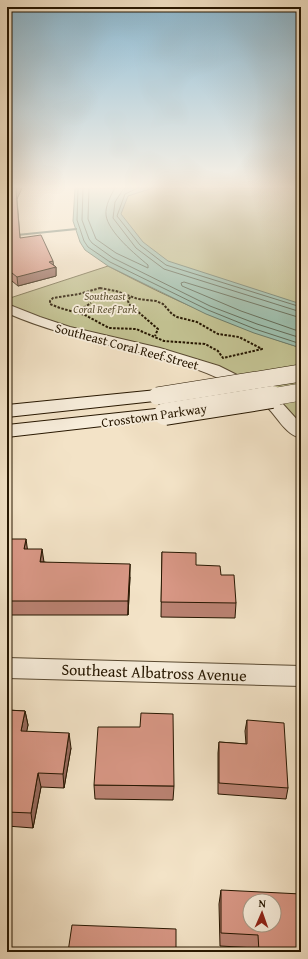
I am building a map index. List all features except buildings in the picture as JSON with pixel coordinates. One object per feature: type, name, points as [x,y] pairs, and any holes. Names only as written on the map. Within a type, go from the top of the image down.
[{"type":"main road","name":"Crosstown Parkway","points":[[7,411],[157,396],[301,373]]},
{"type":"main road","name":"Crosstown Parkway","points":[[7,431],[165,414],[301,392]]},
{"type":"street","name":"Southeast Coral Reef Street","points":[[7,308],[43,324],[89,338],[168,355],[211,369],[240,382],[265,398],[301,433]]},
{"type":"street","name":"Southeast Albatross Avenue","points":[[7,668],[301,676]]},
{"type":"path","points":[[100,288],[116,291],[130,297],[163,304],[176,317],[197,322],[218,334],[239,337],[262,349],[223,358],[221,353],[206,345],[198,343],[164,341],[154,338],[144,331],[135,329],[109,328],[102,326],[92,318],[55,307],[50,304],[50,300],[58,296],[79,294],[100,288]]},
{"type":"path","points":[[130,297],[128,301],[129,304],[158,329],[154,338]]},
{"type":"path","points":[[77,313],[91,303]]},
{"type":"green space","points":[[107,233],[301,233],[301,322],[107,242]]},
{"type":"green space","name":"Southeast Coral Reef Park","points":[[108,266],[203,312],[251,331],[301,348],[301,424],[220,368],[68,328],[18,309],[7,302],[7,299]]},
{"type":"water","points":[[77,233],[136,233],[143,242],[168,261],[301,304],[301,348],[254,333],[206,314],[108,266],[85,250]]},
{"type":"waterway","points":[[7,236],[39,233]]}]
